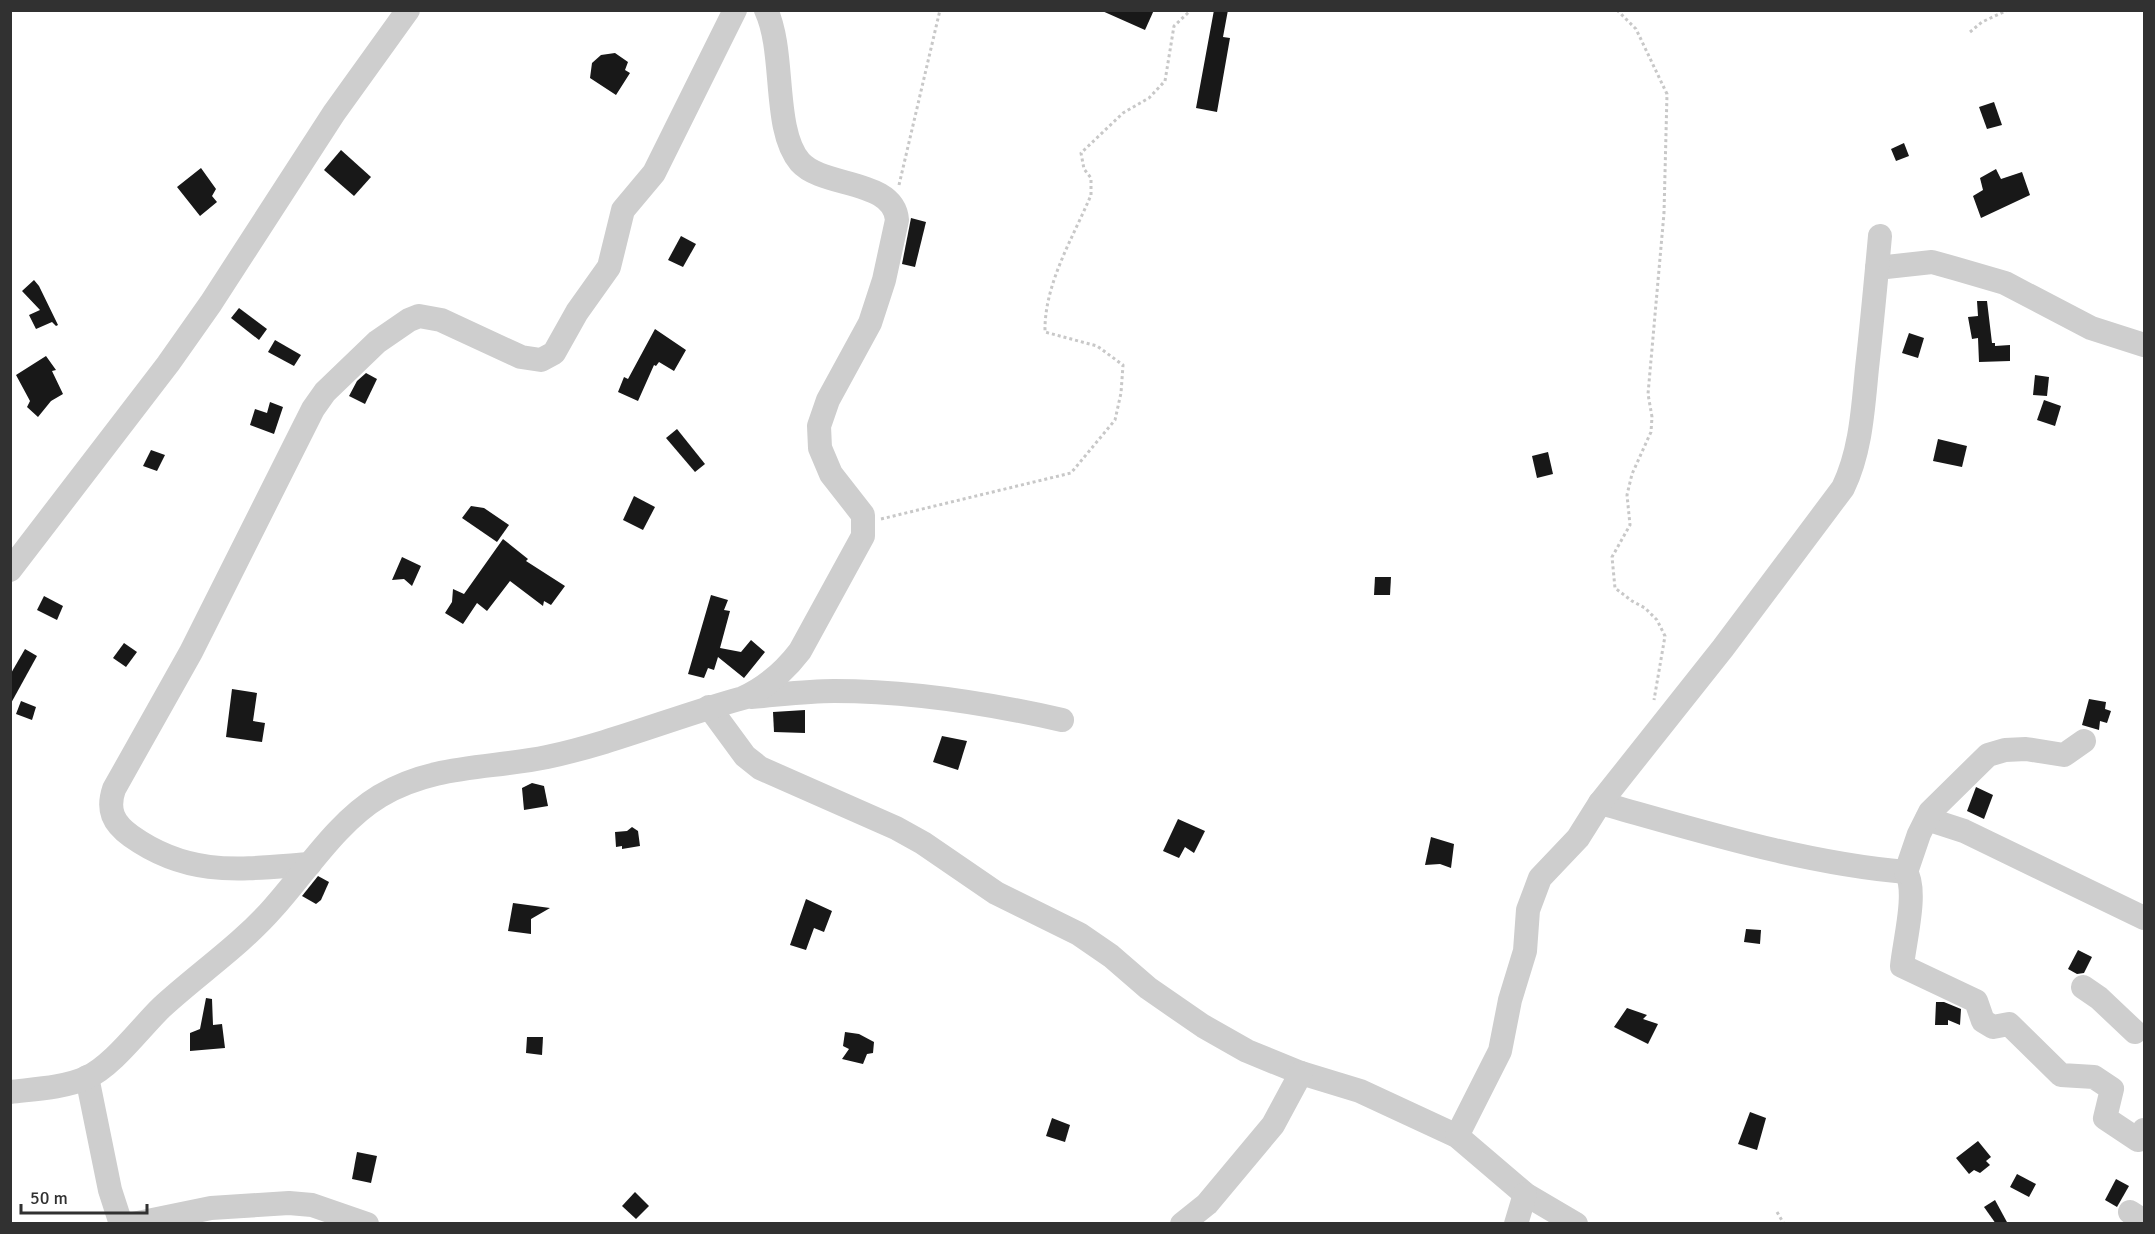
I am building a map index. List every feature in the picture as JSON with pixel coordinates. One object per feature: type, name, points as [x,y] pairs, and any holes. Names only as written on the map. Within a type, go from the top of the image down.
[{"type":"street","points":[[10,570],[168,364],[211,303],[334,113],[408,10]]},
{"type":"street","points":[[310,864],[223,868],[179,862],[163,856],[117,824],[110,810],[114,789],[190,652],[313,409],[325,392],[377,342],[409,320],[419,316],[441,320],[521,357],[541,360],[554,353],[580,307],[609,267],[623,210],[654,173],[735,10]]},
{"type":"street","points":[[10,1092],[63,1084],[87,1077],[105,1064],[163,1006],[255,927],[310,864],[366,806],[391,790],[412,781],[485,764],[546,757],[604,742],[743,698],[764,688],[790,665],[800,651],[863,536],[865,523],[863,515],[838,485],[824,459],[820,448],[819,426],[828,400],[862,342],[877,302],[897,220],[892,204],[877,194],[815,173],[797,158],[785,123],[775,36],[766,10]]},
{"type":"street","points":[[1457,1136],[1500,1051],[1510,1000],[1525,951],[1528,910],[1534,889],[1540,879],[1578,838],[1600,803],[1662,726],[1843,488],[1850,473],[1858,442],[1880,236]]},
{"type":"street","points":[[1877,268],[1932,262],[1957,269],[2005,283],[2091,328],[2145,345]]},
{"type":"street","points":[[743,698],[834,691],[906,695],[971,701],[1062,720]]},
{"type":"street","points":[[710,707],[745,756],[760,768],[896,828],[923,843],[967,875],[1078,934],[1103,950],[1148,988],[1203,1026],[1247,1051],[1301,1073],[1360,1091],[1457,1136],[1525,1194],[1576,1224]]},
{"type":"street","points":[[1906,872],[1927,819],[1988,755],[2005,750],[2026,749],[2064,755],[2084,741]]},
{"type":"street","points":[[1600,803],[1776,851],[1881,871],[1906,872]]},
{"type":"street","points":[[1927,819],[1964,831],[2145,918]]},
{"type":"street","points":[[1906,872],[1910,878],[1909,920],[1902,966],[1976,1001],[1983,1021],[1993,1027],[2009,1024],[2061,1075],[2094,1077],[2112,1089],[2105,1118],[2138,1140],[2145,1130]]},
{"type":"street","points":[[2083,987],[2099,998],[2141,1038]]},
{"type":"street","points":[[1182,1224],[1207,1204],[1273,1125],[1301,1073]]},
{"type":"street","points":[[87,1077],[110,1190],[121,1224]]},
{"type":"street","points":[[1516,1224],[1525,1194]]},
{"type":"street","points":[[132,1224],[211,1208],[289,1203],[312,1205],[367,1224]]},
{"type":"path","points":[[892,204],[903,172],[940,10]]},
{"type":"path","points":[[865,523],[1071,473],[1115,420],[1121,393],[1122,365],[1097,346],[1045,332],[1045,318],[1052,286],[1091,195],[1091,178],[1084,169],[1081,153],[1123,113],[1149,98],[1165,81],[1174,26],[1191,10]]},
{"type":"path","points":[[1617,10],[1636,29],[1667,94],[1665,213],[1648,394],[1652,417],[1651,432],[1632,474],[1627,495],[1630,525],[1612,557],[1615,588],[1632,602],[1645,608],[1657,620],[1665,636],[1651,709],[1662,726]]},
{"type":"path","points":[[1970,32],[1982,22],[2008,10]]},
{"type":"path","points":[[1777,1212],[1784,1224]]},
{"type":"building","points":[[1100,10],[1154,10],[1145,30]]},
{"type":"building","points":[[1214,10],[1228,10],[1223,37],[1230,38],[1217,112],[1196,108]]},
{"type":"building","points":[[615,53],[628,62],[625,70],[630,73],[616,95],[590,78],[592,63],[601,55]]},
{"type":"building","points":[[1994,102],[2002,125],[1987,129],[1979,107]]},
{"type":"building","points":[[1904,143],[1909,156],[1896,161],[1891,149]]},
{"type":"building","points":[[341,150],[371,177],[354,196],[324,170]]},
{"type":"building","points":[[201,168],[216,189],[212,196],[217,202],[200,216],[177,187]]},
{"type":"building","points":[[1996,169],[2001,179],[2022,172],[2030,195],[1981,218],[1973,196],[1983,190],[1980,178]]},
{"type":"building","points":[[911,218],[926,222],[915,267],[902,264]]},
{"type":"building","points":[[681,236],[696,244],[683,267],[668,260]]},
{"type":"building","points":[[34,280],[58,325],[52,322],[36,329],[29,315],[40,310],[22,291]]},
{"type":"building","points":[[1977,301],[1987,301],[1992,343],[1995,343],[1995,346],[2010,345],[2010,361],[1979,362],[1978,338],[1972,339],[1968,317],[1978,316]]},
{"type":"building","points":[[239,308],[267,329],[259,340],[231,318]]},
{"type":"building","points":[[655,329],[686,350],[674,371],[659,362],[656,366],[654,365],[638,401],[618,392],[624,377],[628,379]]},
{"type":"building","points":[[1909,333],[1924,338],[1918,358],[1902,353]]},
{"type":"building","points":[[275,340],[301,355],[294,366],[268,352]]},
{"type":"building","points":[[46,356],[56,370],[52,371],[63,394],[51,401],[38,417],[27,407],[30,401],[16,375]]},
{"type":"building","points":[[366,373],[377,379],[365,404],[349,396],[357,381]]},
{"type":"building","points":[[2035,375],[2049,377],[2047,396],[2033,395]]},
{"type":"building","points":[[2044,400],[2061,406],[2055,426],[2037,420]]},
{"type":"building","points":[[270,402],[283,407],[274,434],[250,425],[255,409],[267,413]]},
{"type":"building","points":[[677,429],[705,464],[695,472],[666,438]]},
{"type":"building","points":[[1938,439],[1967,446],[1962,467],[1933,461]]},
{"type":"building","points":[[151,450],[165,455],[157,471],[143,466]]},
{"type":"building","points":[[1548,452],[1553,474],[1537,478],[1532,456]]},
{"type":"building","points":[[634,496],[655,507],[643,530],[623,520]]},
{"type":"building","points":[[471,506],[484,508],[509,525],[497,542],[462,518]]},
{"type":"building","points":[[503,539],[528,559],[526,561],[565,586],[551,605],[544,601],[543,606],[510,581],[487,611],[477,603],[463,624],[445,613],[452,602],[453,589],[464,594]]},
{"type":"building","points":[[402,557],[421,566],[412,586],[404,579],[392,580]]},
{"type":"building","points":[[1375,577],[1391,577],[1390,595],[1374,595]]},
{"type":"building","points":[[711,595],[728,600],[724,610],[730,611],[720,648],[741,652],[751,640],[765,652],[744,678],[718,657],[714,670],[708,668],[704,678],[688,674]]},
{"type":"building","points":[[44,596],[63,606],[57,620],[37,610]]},
{"type":"building","points":[[124,643],[137,652],[126,667],[113,658]]},
{"type":"building","points":[[25,649],[37,656],[10,705],[10,675]]},
{"type":"building","points":[[232,689],[257,693],[253,721],[265,723],[262,742],[226,737]]},
{"type":"building","points":[[2089,699],[2106,702],[2105,709],[2111,711],[2107,723],[2100,721],[2099,730],[2082,725]]},
{"type":"building","points":[[21,701],[36,707],[32,720],[16,714]]},
{"type":"building","points":[[805,710],[805,733],[774,732],[773,712]]},
{"type":"building","points":[[942,736],[967,741],[958,770],[933,762]]},
{"type":"building","points":[[532,783],[544,786],[548,806],[524,810],[522,788]]},
{"type":"building","points":[[1976,787],[1993,795],[1984,819],[1967,811]]},
{"type":"building","points":[[1178,819],[1205,831],[1194,853],[1185,847],[1179,858],[1163,851]]},
{"type":"building","points":[[632,827],[638,831],[640,846],[622,849],[622,846],[616,847],[615,832],[627,831]]},
{"type":"building","points":[[1431,837],[1454,844],[1451,868],[1440,864],[1425,865]]},
{"type":"building","points":[[318,876],[329,882],[321,900],[316,904],[302,896]]},
{"type":"building","points":[[806,899],[832,911],[824,932],[814,928],[806,950],[790,945]]},
{"type":"building","points":[[513,903],[550,908],[531,919],[531,934],[508,931]]},
{"type":"building","points":[[1746,929],[1761,930],[1760,944],[1744,942]]},
{"type":"building","points":[[2078,950],[2092,957],[2084,973],[2077,974],[2068,969]]},
{"type":"building","points":[[206,998],[212,999],[213,1025],[222,1024],[225,1048],[190,1051],[190,1033],[200,1029]]},
{"type":"building","points":[[1936,1002],[1944,1002],[1961,1009],[1960,1025],[1948,1020],[1948,1025],[1935,1025]]},
{"type":"building","points":[[1627,1008],[1647,1015],[1643,1019],[1658,1024],[1648,1044],[1614,1027]]},
{"type":"building","points":[[845,1032],[859,1034],[874,1042],[873,1053],[867,1054],[863,1064],[842,1059],[849,1049],[843,1046]]},
{"type":"building","points":[[527,1037],[543,1037],[542,1055],[526,1053]]},
{"type":"building","points":[[1750,1112],[1766,1118],[1757,1150],[1738,1144]]},
{"type":"building","points":[[1052,1118],[1070,1125],[1065,1142],[1046,1136]]},
{"type":"building","points":[[1978,1141],[1991,1157],[1986,1161],[1990,1165],[1980,1173],[1974,1170],[1969,1174],[1956,1158]]},
{"type":"building","points":[[357,1152],[377,1156],[371,1183],[352,1179]]},
{"type":"building","points":[[2017,1174],[2036,1184],[2029,1197],[2010,1187]]},
{"type":"building","points":[[2116,1179],[2129,1186],[2117,1207],[2105,1200]]},
{"type":"building","points":[[635,1192],[649,1206],[636,1219],[622,1206]]},
{"type":"building","points":[[1995,1200],[2008,1224],[1996,1224],[1984,1207]]}]
